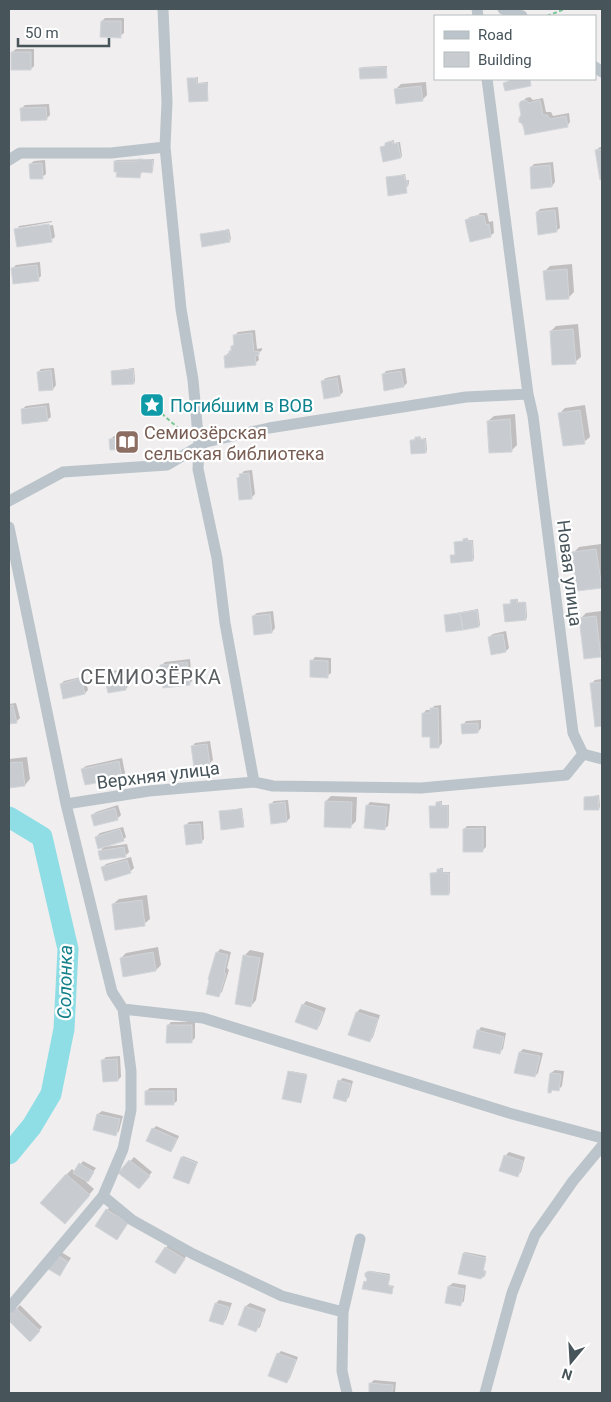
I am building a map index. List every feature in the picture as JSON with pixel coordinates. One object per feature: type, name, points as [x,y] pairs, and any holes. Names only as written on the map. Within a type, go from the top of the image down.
[{"type":"street","points":[[163,9],[166,102],[165,147],[181,309],[193,380],[199,446],[198,469],[217,558],[225,623],[254,782]]},
{"type":"street","points":[[503,9],[519,15]]},
{"type":"street","name":"Новая улица","points":[[487,80],[528,394],[533,416],[573,733],[583,754]]},
{"type":"street","points":[[9,160],[20,153],[111,153],[165,147]]},
{"type":"street","points":[[9,501],[63,472],[167,466],[206,442],[269,428],[466,396],[528,394]]},
{"type":"street","points":[[9,527],[66,804],[112,992],[123,1009],[131,1070],[131,1110],[123,1149],[103,1196],[9,1308]]},
{"type":"street","points":[[583,754],[602,759]]},
{"type":"street","name":"Верхняя улица","points":[[66,804],[149,791],[254,782],[273,786],[421,788],[566,775],[583,754]]},
{"type":"street","points":[[123,1009],[203,1018],[509,1113],[602,1138]]},
{"type":"street","points":[[485,1393],[512,1293],[535,1235],[573,1180],[602,1146]]},
{"type":"street","points":[[103,1196],[132,1220],[193,1254],[282,1296],[343,1312]]},
{"type":"street","points":[[347,1393],[342,1371],[343,1312],[360,1240]]},
{"type":"path","points":[[550,15],[565,9]]},
{"type":"path","points":[[152,405],[199,446]]},
{"type":"building","points":[[101,21],[121,21],[121,38],[100,37]]},
{"type":"building","points":[[11,52],[31,52],[31,70],[11,70]]},
{"type":"building","points":[[386,67],[387,78],[360,79],[359,68]]},
{"type":"building","points":[[187,78],[197,78],[197,84],[207,83],[208,101],[189,102]]},
{"type":"building","points":[[530,80],[531,86],[505,91],[503,83]]},
{"type":"building","points":[[421,86],[423,101],[396,104],[394,89]]},
{"type":"building","points":[[526,100],[529,103],[540,100],[543,115],[547,115],[550,119],[566,116],[568,127],[525,135],[523,124],[519,122],[521,115],[519,104],[521,101]]},
{"type":"building","points":[[46,107],[47,120],[21,121],[20,108]]},
{"type":"building","points":[[393,141],[393,144],[398,143],[401,158],[383,162],[380,147],[385,146],[385,143]]},
{"type":"building","points":[[602,149],[602,179],[600,180],[595,150]]},
{"type":"building","points":[[138,159],[153,160],[152,173],[141,172],[140,178],[116,177],[117,172],[114,172],[114,161],[138,161]]},
{"type":"building","points":[[42,163],[43,179],[30,179],[29,164]]},
{"type":"building","points":[[550,165],[552,187],[531,189],[530,167]]},
{"type":"building","points":[[404,175],[405,181],[408,181],[407,193],[388,196],[386,177]]},
{"type":"building","points":[[555,210],[557,232],[538,235],[536,212]]},
{"type":"building","points":[[480,215],[484,216],[486,225],[489,224],[491,237],[470,242],[465,220]]},
{"type":"building","points":[[49,224],[52,242],[17,247],[14,229]]},
{"type":"building","points":[[228,230],[230,242],[202,247],[200,234]]},
{"type":"building","points":[[37,265],[39,281],[13,284],[11,268]]},
{"type":"building","points":[[567,269],[569,299],[546,300],[543,271]]},
{"type":"building","points":[[573,329],[576,364],[552,365],[550,331]]},
{"type":"building","points":[[252,333],[254,352],[259,351],[259,355],[255,356],[256,365],[225,368],[224,356],[229,355],[231,346],[234,346],[233,335]]},
{"type":"building","points":[[133,369],[134,384],[112,385],[111,371]]},
{"type":"building","points":[[51,370],[53,390],[39,391],[37,372]]},
{"type":"building","points":[[401,371],[404,387],[384,391],[382,374]]},
{"type":"building","points":[[337,378],[340,396],[324,399],[321,381]]},
{"type":"building","points":[[46,406],[48,421],[22,424],[21,409]]},
{"type":"building","points":[[580,410],[585,444],[563,446],[558,413]]},
{"type":"building","points":[[510,419],[512,452],[489,453],[487,421]]},
{"type":"building","points":[[415,437],[419,437],[420,440],[425,439],[426,453],[411,454],[410,440],[415,440]]},
{"type":"building","points":[[131,438],[132,449],[110,450],[109,439]]},
{"type":"building","points":[[249,473],[252,499],[239,500],[237,478],[240,477],[239,474]]},
{"type":"building","points":[[467,538],[467,541],[472,541],[473,561],[451,563],[450,555],[455,555],[454,542],[463,541],[463,539]]},
{"type":"building","points":[[596,549],[602,588],[577,591],[572,552]]},
{"type":"building","points":[[517,599],[517,603],[525,602],[526,620],[505,622],[503,604],[511,604],[510,600]]},
{"type":"building","points":[[477,610],[479,627],[463,630],[460,613]]},
{"type":"building","points":[[460,613],[463,630],[446,632],[444,615]]},
{"type":"building","points":[[270,614],[272,633],[254,635],[252,616]]},
{"type":"building","points":[[596,616],[601,657],[584,659],[579,618]]},
{"type":"building","points":[[503,634],[506,652],[491,655],[488,637]]},
{"type":"building","points":[[310,660],[328,661],[328,678],[310,677]]},
{"type":"building","points":[[187,662],[190,685],[163,688],[160,665]]},
{"type":"building","points":[[123,671],[126,690],[108,693],[104,675]]},
{"type":"building","points":[[81,678],[85,694],[63,699],[60,684]]},
{"type":"building","points":[[602,682],[602,726],[595,727],[590,683]]},
{"type":"building","points":[[13,705],[17,723],[9,724],[9,706]]},
{"type":"building","points":[[430,708],[438,708],[439,748],[430,748],[430,737],[422,737],[422,713],[430,713]]},
{"type":"building","points":[[478,723],[478,733],[462,734],[461,724]]},
{"type":"building","points":[[207,744],[210,765],[194,767],[191,746]]},
{"type":"building","points":[[119,761],[122,778],[85,785],[81,769]]},
{"type":"building","points":[[22,762],[25,786],[9,788],[9,763]]},
{"type":"building","points":[[598,796],[599,810],[584,810],[584,797]]},
{"type":"building","points":[[325,801],[352,802],[351,828],[324,827]]},
{"type":"building","points":[[285,802],[287,822],[271,824],[269,804]]},
{"type":"building","points":[[436,802],[441,802],[441,806],[448,806],[448,828],[430,828],[429,806],[436,806]]},
{"type":"building","points":[[366,805],[387,807],[385,830],[364,828]]},
{"type":"building","points":[[115,808],[118,820],[94,826],[91,815]]},
{"type":"building","points":[[241,809],[244,827],[221,830],[219,811]]},
{"type":"building","points":[[200,824],[202,843],[186,845],[184,825]]},
{"type":"building","points":[[483,828],[483,852],[463,852],[463,829]]},
{"type":"building","points":[[120,829],[124,841],[98,849],[95,837]]},
{"type":"building","points":[[124,847],[126,857],[100,860],[98,851]]},
{"type":"building","points":[[127,860],[131,873],[105,881],[101,867]]},
{"type":"building","points":[[437,869],[442,869],[442,873],[449,873],[449,895],[431,895],[430,873],[437,873]]},
{"type":"building","points":[[142,900],[145,926],[115,930],[112,904]]},
{"type":"building","points":[[153,952],[156,971],[123,977],[120,958]]},
{"type":"building","points":[[216,952],[228,955],[224,972],[226,974],[219,997],[206,994],[208,979]]},
{"type":"building","points":[[243,955],[260,958],[251,1007],[235,1004]]},
{"type":"building","points":[[302,1004],[323,1012],[317,1030],[295,1022]]},
{"type":"building","points":[[356,1012],[378,1019],[370,1042],[348,1035]]},
{"type":"building","points":[[167,1025],[192,1025],[192,1043],[166,1043]]},
{"type":"building","points":[[477,1030],[504,1037],[500,1054],[473,1048]]},
{"type":"building","points":[[519,1052],[540,1056],[535,1077],[514,1073]]},
{"type":"building","points":[[117,1059],[118,1081],[103,1082],[101,1060]]},
{"type":"building","points":[[288,1071],[307,1075],[301,1103],[282,1099]]},
{"type":"building","points":[[550,1073],[561,1074],[559,1091],[552,1090],[551,1093],[548,1093]]},
{"type":"building","points":[[338,1080],[351,1084],[346,1102],[333,1098]]},
{"type":"building","points":[[145,1091],[174,1091],[174,1105],[145,1105]]},
{"type":"building","points":[[97,1114],[120,1119],[116,1136],[93,1130]]},
{"type":"building","points":[[152,1128],[177,1139],[171,1152],[146,1141]]},
{"type":"building","points":[[504,1155],[523,1161],[518,1177],[499,1171]]},
{"type":"building","points":[[181,1157],[197,1163],[189,1184],[173,1178]]},
{"type":"building","points":[[129,1160],[150,1176],[139,1189],[118,1173]]},
{"type":"building","points":[[79,1163],[94,1172],[88,1182],[73,1173]]},
{"type":"building","points":[[66,1174],[90,1195],[65,1224],[40,1203]]},
{"type":"building","points":[[106,1209],[128,1223],[117,1240],[95,1226]]},
{"type":"building","points":[[165,1247],[185,1259],[175,1274],[155,1262]]},
{"type":"building","points":[[463,1253],[486,1258],[483,1272],[486,1272],[484,1277],[481,1279],[458,1274]]},
{"type":"building","points":[[56,1254],[68,1262],[60,1276],[48,1269]]},
{"type":"building","points":[[369,1271],[390,1276],[388,1286],[393,1287],[392,1294],[362,1289],[364,1281],[366,1282],[367,1279],[365,1273]]},
{"type":"building","points":[[448,1286],[464,1289],[461,1306],[445,1303]]},
{"type":"building","points":[[215,1303],[229,1307],[223,1325],[209,1321]]},
{"type":"building","points":[[245,1306],[264,1313],[256,1332],[238,1325]]},
{"type":"building","points":[[16,1308],[40,1331],[30,1342],[9,1321],[9,1315]]},
{"type":"building","points":[[277,1353],[296,1360],[287,1383],[268,1376]]},
{"type":"building","points":[[369,1383],[393,1385],[392,1393],[369,1393]]},
{"type":"waterway","name":"Солонка","points":[[9,817],[42,837],[68,949],[64,1029],[51,1094],[32,1126],[9,1154]]},
{"type":"place","name":"Погибшим в ВОВ","points":[[152,405]]},
{"type":"place","name":"Семиозёрская сельская библиотека","points":[[127,442]]},
{"type":"district","name":"СЕМИОЗЁРКА","points":[[151,677]]}]
